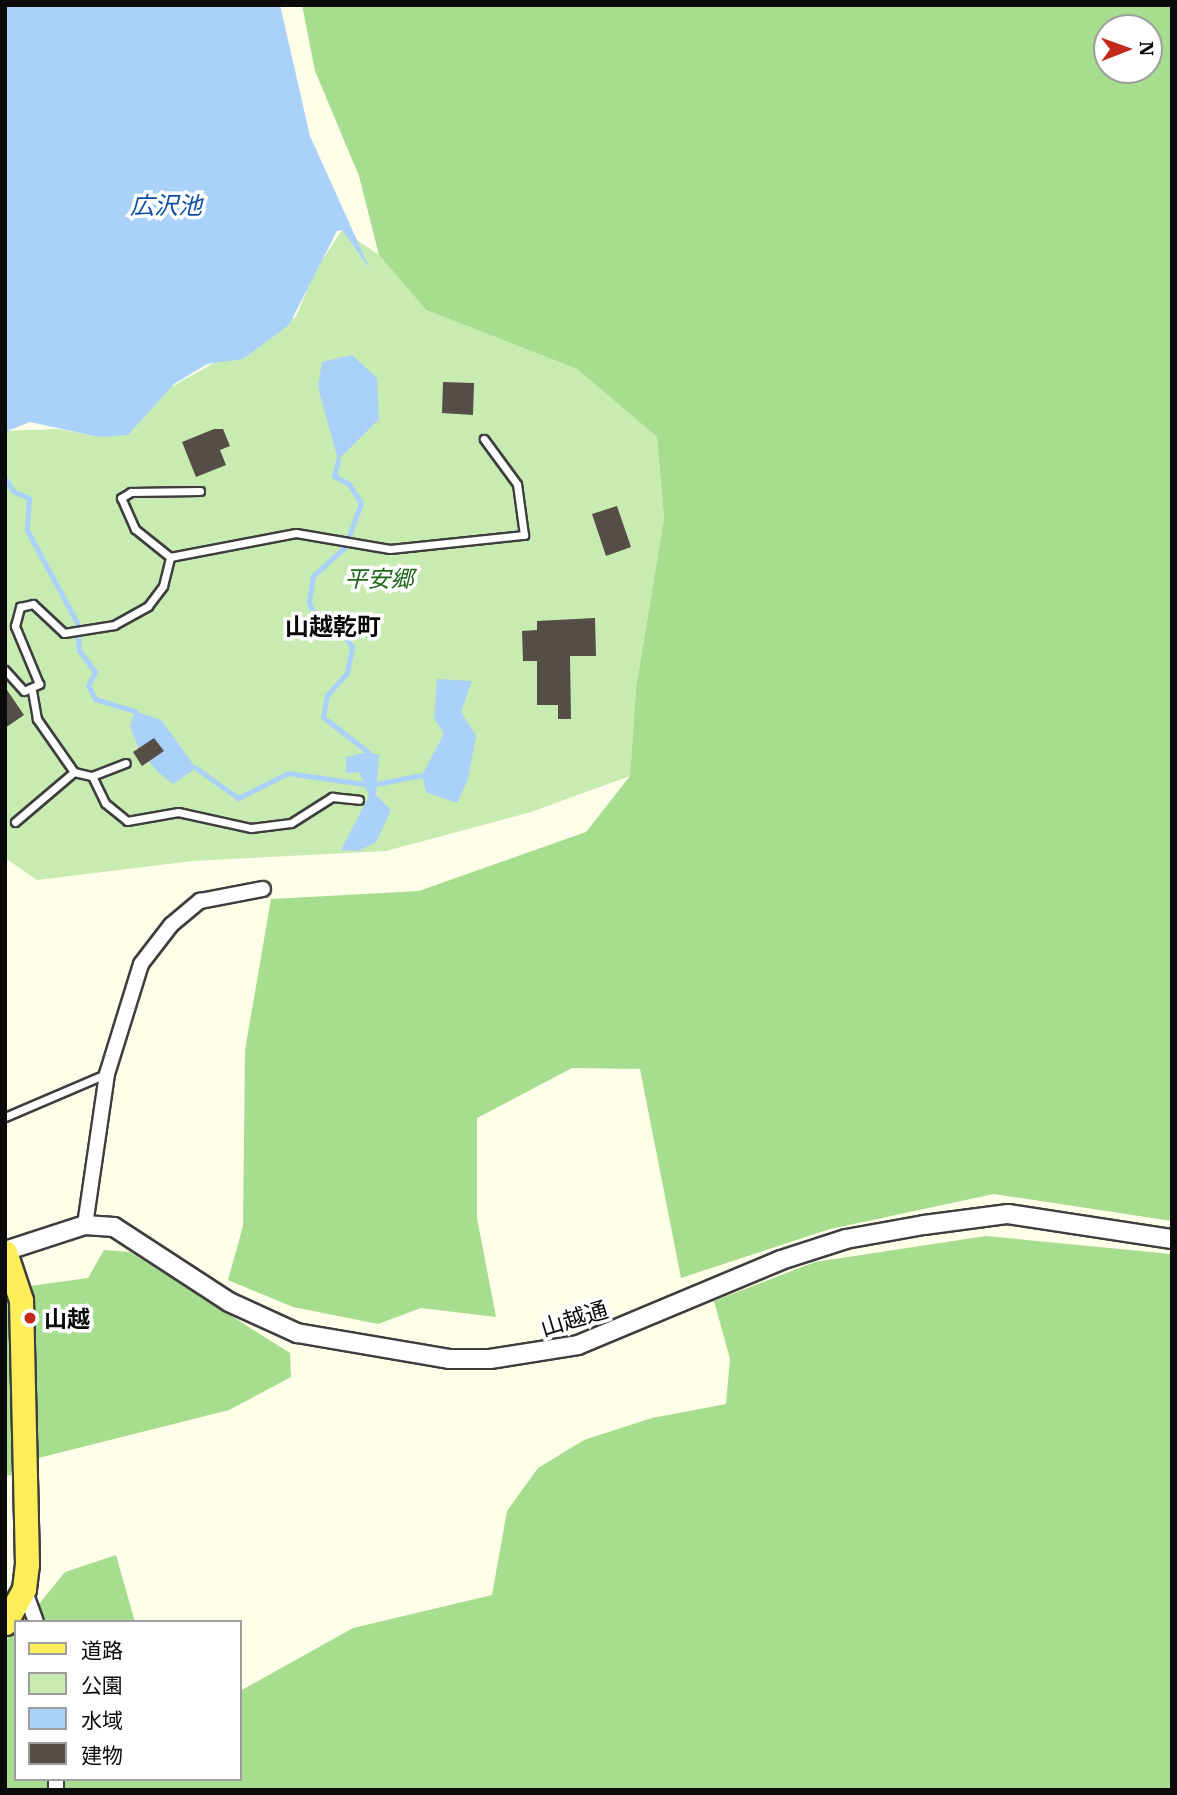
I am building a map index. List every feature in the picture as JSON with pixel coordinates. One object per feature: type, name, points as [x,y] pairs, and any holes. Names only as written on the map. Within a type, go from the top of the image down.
[{"type":"main road","points":[[5,1252],[21,1300],[24,1589],[5,1623]]},
{"type":"street","points":[[85,1225],[107,1074],[141,964],[171,925],[200,901],[263,889]]},
{"type":"street","name":"山越通","points":[[5,1252],[85,1225],[130,1234],[259,1319],[297,1333],[449,1359],[533,1356],[578,1345],[780,1260],[846,1239],[923,1225],[1008,1214],[1172,1239]]},
{"type":"street","points":[[24,1589],[35,1620]]},
{"type":"lane","points":[[200,491],[131,492],[121,498],[135,529],[170,556],[296,533],[390,549],[524,535],[517,484],[484,439]]},
{"type":"lane","points":[[32,692],[39,684],[15,626],[20,607],[33,604],[64,633],[114,625],[148,606],[163,586],[170,556]]},
{"type":"lane","points":[[5,670],[18,687],[32,692]]},
{"type":"lane","points":[[32,692],[37,719],[74,772],[92,776],[126,763]]},
{"type":"lane","points":[[15,821],[74,772]]},
{"type":"lane","points":[[92,776],[105,803],[127,821],[178,812],[251,828],[291,823],[332,797],[359,800]]},
{"type":"lane","points":[[5,1117],[107,1074]]},
{"type":"green space","points":[[302,5],[1172,5],[1172,1221],[994,1194],[830,1229],[681,1278],[640,1069],[572,1068],[477,1118],[477,1218],[496,1317],[421,1308],[378,1324],[293,1307],[228,1280],[243,1226],[245,1050],[271,899],[419,891],[586,832],[630,776],[636,688],[664,518],[657,437],[577,369],[426,310],[379,255],[359,176],[315,71]]},
{"type":"green space","name":"平安郷","points":[[342,230],[379,255],[426,310],[577,369],[657,437],[664,518],[636,688],[630,776],[528,813],[386,851],[193,861],[37,880],[5,858],[5,431],[59,429],[99,437],[141,419],[164,391],[296,317],[315,271]]},
{"type":"green space","points":[[986,1236],[1172,1254],[1172,1790],[63,1790],[64,1781],[242,1781],[242,1690],[353,1628],[492,1595],[507,1511],[538,1468],[584,1440],[652,1418],[726,1404],[730,1359],[714,1301],[815,1262]]},
{"type":"green space","points":[[104,1250],[130,1252],[290,1353],[291,1377],[229,1410],[11,1465],[11,1475],[5,1476],[5,1284],[8,1289],[88,1278]]},
{"type":"green space","points":[[116,1555],[134,1620],[45,1620],[39,1604],[65,1572]]},
{"type":"green space","points":[[14,1631],[14,1781],[48,1781],[48,1790],[5,1790],[5,1642]]},
{"type":"water","name":"広沢池","points":[[5,5],[280,5],[310,136],[370,269],[342,230],[337,231],[289,325],[243,359],[207,364],[174,384],[128,435],[99,437],[30,422],[5,432]]},
{"type":"water","points":[[352,355],[377,378],[379,419],[338,460],[318,387],[322,362]]},
{"type":"water","points":[[437,679],[472,681],[461,712],[476,736],[468,779],[457,803],[426,792],[422,775],[444,734],[434,718]]},
{"type":"water","points":[[135,711],[161,720],[196,768],[173,784],[159,773],[140,752],[130,726]]},
{"type":"water","points":[[368,752],[379,755],[376,795],[391,810],[376,842],[359,851],[341,850],[369,796],[359,772],[346,773],[346,757]]},
{"type":"building","points":[[443,382],[474,383],[473,415],[442,413]]},
{"type":"building","points":[[214,429],[223,429],[230,446],[220,450],[226,465],[196,477],[182,442]]},
{"type":"building","points":[[617,506],[631,547],[606,556],[592,514]]},
{"type":"building","points":[[595,618],[596,656],[570,656],[571,719],[558,719],[558,705],[537,705],[537,661],[523,661],[522,631],[537,630],[537,621]]},
{"type":"building","points":[[5,687],[24,715],[5,728]]},
{"type":"building","points":[[154,738],[164,751],[142,766],[133,752]]},
{"type":"waterway","points":[[338,460],[334,476],[349,484],[361,503],[345,547],[313,576],[309,602],[321,629],[341,631],[352,647],[347,673],[327,695],[323,717],[368,752]]},
{"type":"waterway","points":[[5,478],[13,491],[29,498],[27,530],[77,623],[79,650],[95,672],[88,685],[95,699],[135,711]]},
{"type":"waterway","points":[[196,768],[238,798],[288,773],[364,784]]},
{"type":"waterway","points":[[376,784],[422,775]]},
{"type":"place","name":"山越","points":[[30,1318]]},
{"type":"district","name":"山越乾町","points":[[333,627]]}]
